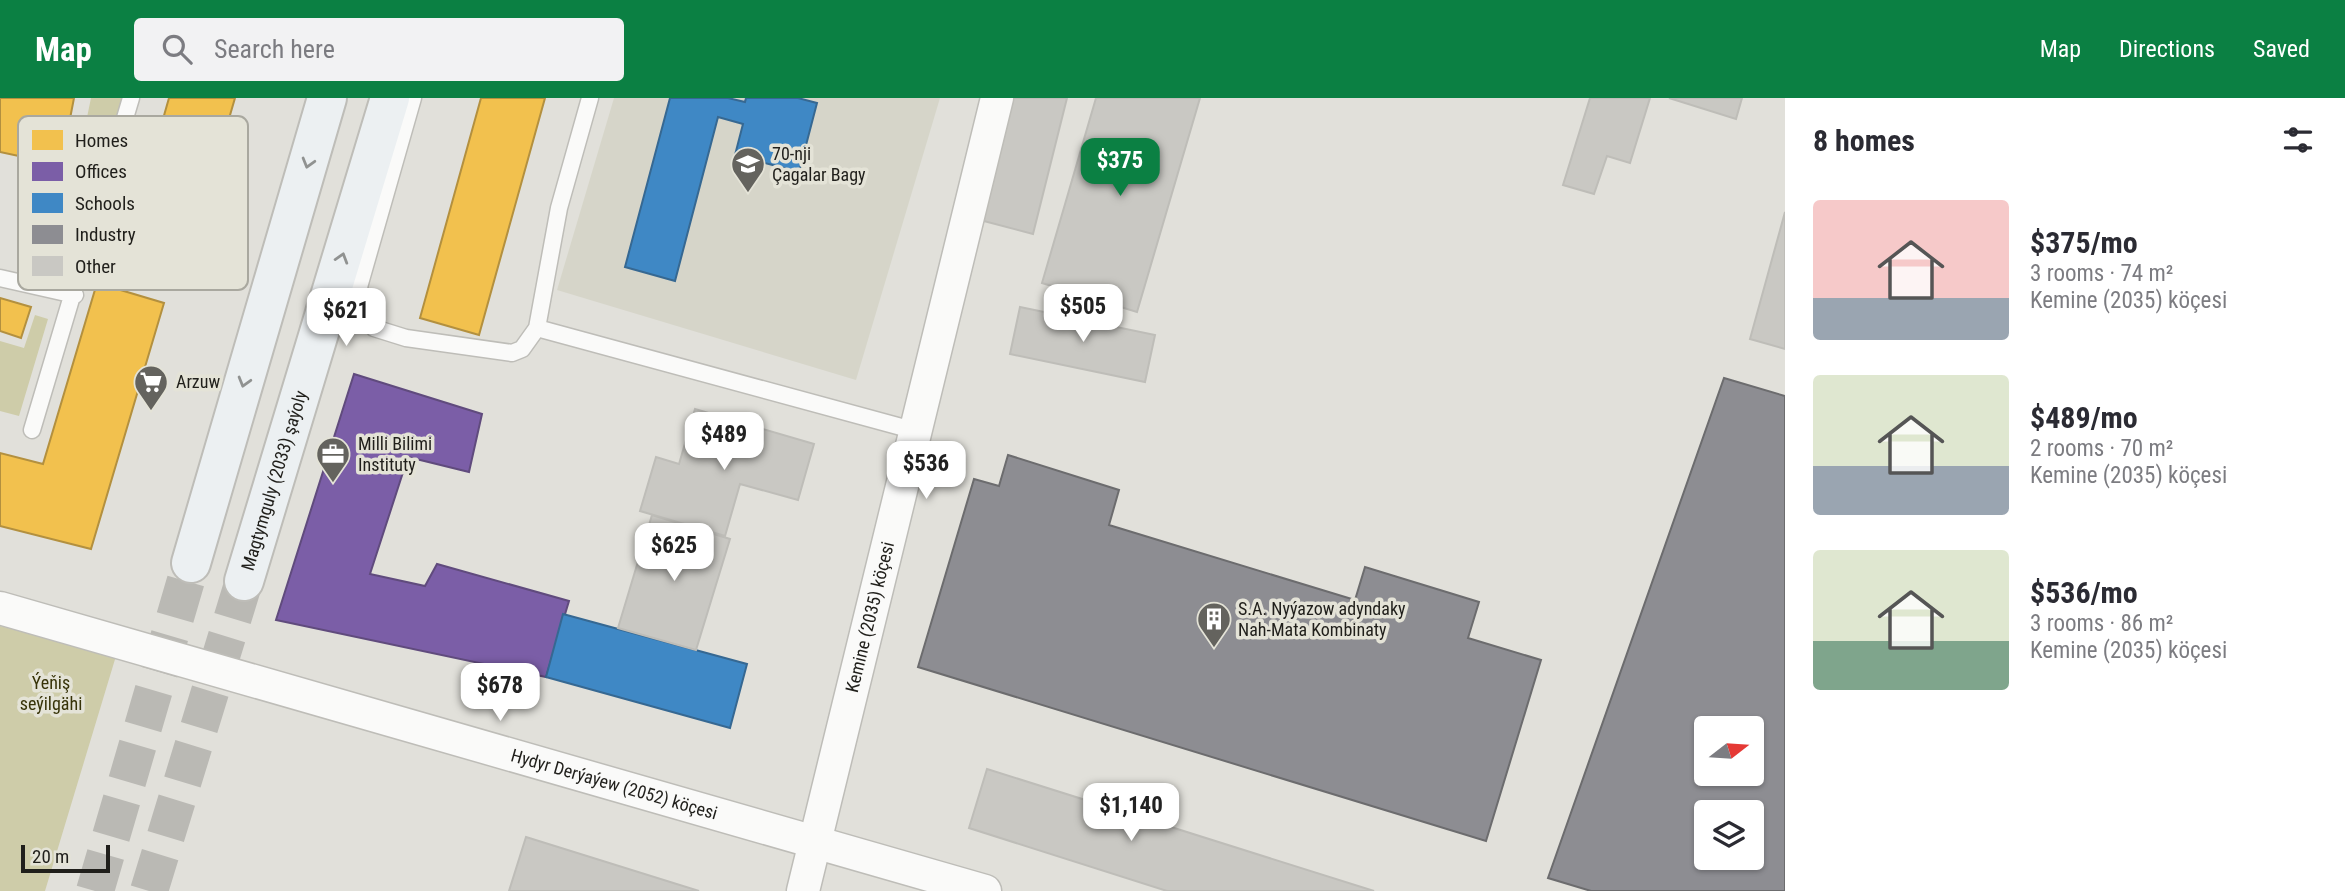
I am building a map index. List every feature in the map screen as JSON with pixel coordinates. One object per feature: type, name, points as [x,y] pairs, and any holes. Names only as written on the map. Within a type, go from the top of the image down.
[{"type":"main road","points":[[191,563],[327,98]]},
{"type":"main road","name":"Magtymguly (2033) şaýoly","points":[[244,581],[390,98]]},
{"type":"street","name":"Kemine (2035) köçesi","points":[[803,891],[997,98]]},
{"type":"street","name":"Hydyr Derýaýew (2052) köçesi","points":[[0,608],[985,891]]},
{"type":"lane","points":[[126,116],[131,98]]},
{"type":"lane","points":[[413,98],[359,287],[365,315],[374,328],[406,338],[512,352],[522,349],[537,328],[559,208],[590,98]]},
{"type":"lane","points":[[0,278],[18,282]]},
{"type":"lane","points":[[53,290],[75,295]]},
{"type":"lane","points":[[32,430],[76,290]]},
{"type":"lane","points":[[537,328],[916,431]]},
{"type":"shaded area","name":"70-nji Çagalar Bagy","points":[[614,98],[940,98],[856,380],[557,290]]},
{"type":"green space","points":[[91,98],[125,98],[120,116],[87,116]]},
{"type":"green space","points":[[35,315],[48,319],[19,416],[0,411],[0,341],[24,348]]},
{"type":"green space","name":"Ýeňiş seýilgähi","points":[[0,626],[116,656],[45,891],[0,891]]},
{"type":"building: Homes","points":[[0,98],[74,98],[71,116],[18,116],[18,156],[0,152]]},
{"type":"building: Homes","points":[[169,98],[235,98],[230,116],[164,116]]},
{"type":"building: Homes","points":[[481,98],[545,98],[479,335],[420,318]]},
{"type":"building: Homes","points":[[95,290],[120,290],[164,303],[91,549],[0,526],[0,453],[43,464]]},
{"type":"building: Homes","points":[[0,298],[31,307],[21,338],[0,331]]},
{"type":"building: Offices","points":[[354,374],[482,414],[469,472],[408,457],[370,574],[425,586],[437,564],[569,601],[546,677],[276,620]]},
{"type":"building: Schools","points":[[670,98],[728,98],[745,102],[746,98],[798,98],[817,103],[799,172],[735,155],[743,124],[718,117],[675,281],[625,267]]},
{"type":"building: Schools","points":[[563,614],[747,664],[730,728],[546,677]]},
{"type":"building: Industry","points":[[1724,378],[1785,396],[1785,891],[1591,891],[1548,878]]},
{"type":"building: Industry","name":"S.A. Nyýazow adyndaky Nah-Mata Kombinaty","points":[[1008,455],[1119,490],[1109,525],[1355,600],[1365,567],[1479,602],[1468,638],[1541,660],[1486,841],[918,667],[974,479],[999,486]]},
{"type":"building: Other","points":[[1011,98],[1067,98],[1033,234],[980,220]]},
{"type":"building: Other","points":[[1096,98],[1200,98],[1137,312],[1042,283]]},
{"type":"building: Other","points":[[1590,98],[1650,98],[1630,163],[1607,156],[1594,194],[1563,185]]},
{"type":"building: Other","points":[[1669,98],[1742,98],[1736,119]]},
{"type":"building: Other","points":[[1785,212],[1785,349],[1750,339]]},
{"type":"building: Other","points":[[1020,307],[1155,335],[1145,382],[1010,354]]},
{"type":"building: Other","points":[[695,409],[814,444],[798,500],[740,484],[725,536],[640,511],[656,457],[679,464]]},
{"type":"building: Other","points":[[652,515],[730,539],[696,650],[618,628]]},
{"type":"building: Other","points":[[987,769],[1374,891],[1167,891],[969,828]]},
{"type":"building: Other","points":[[526,837],[699,891],[509,891]]},
{"type":"tunnel","points":[[95,891],[191,563]]},
{"type":"tunnel","points":[[149,891],[244,581]]},
{"type":"place","name":"70-nji Çagalar Bagy","points":[[748,194]]},
{"type":"place","name":"Arzuw","points":[[151,412]]},
{"type":"place","name":"Milli Bilimi Instituty","points":[[333,484]]},
{"type":"place","name":"S.A. Nyýazow adyndaky Nah-Mata Kombinaty","points":[[1214,649]]}]
